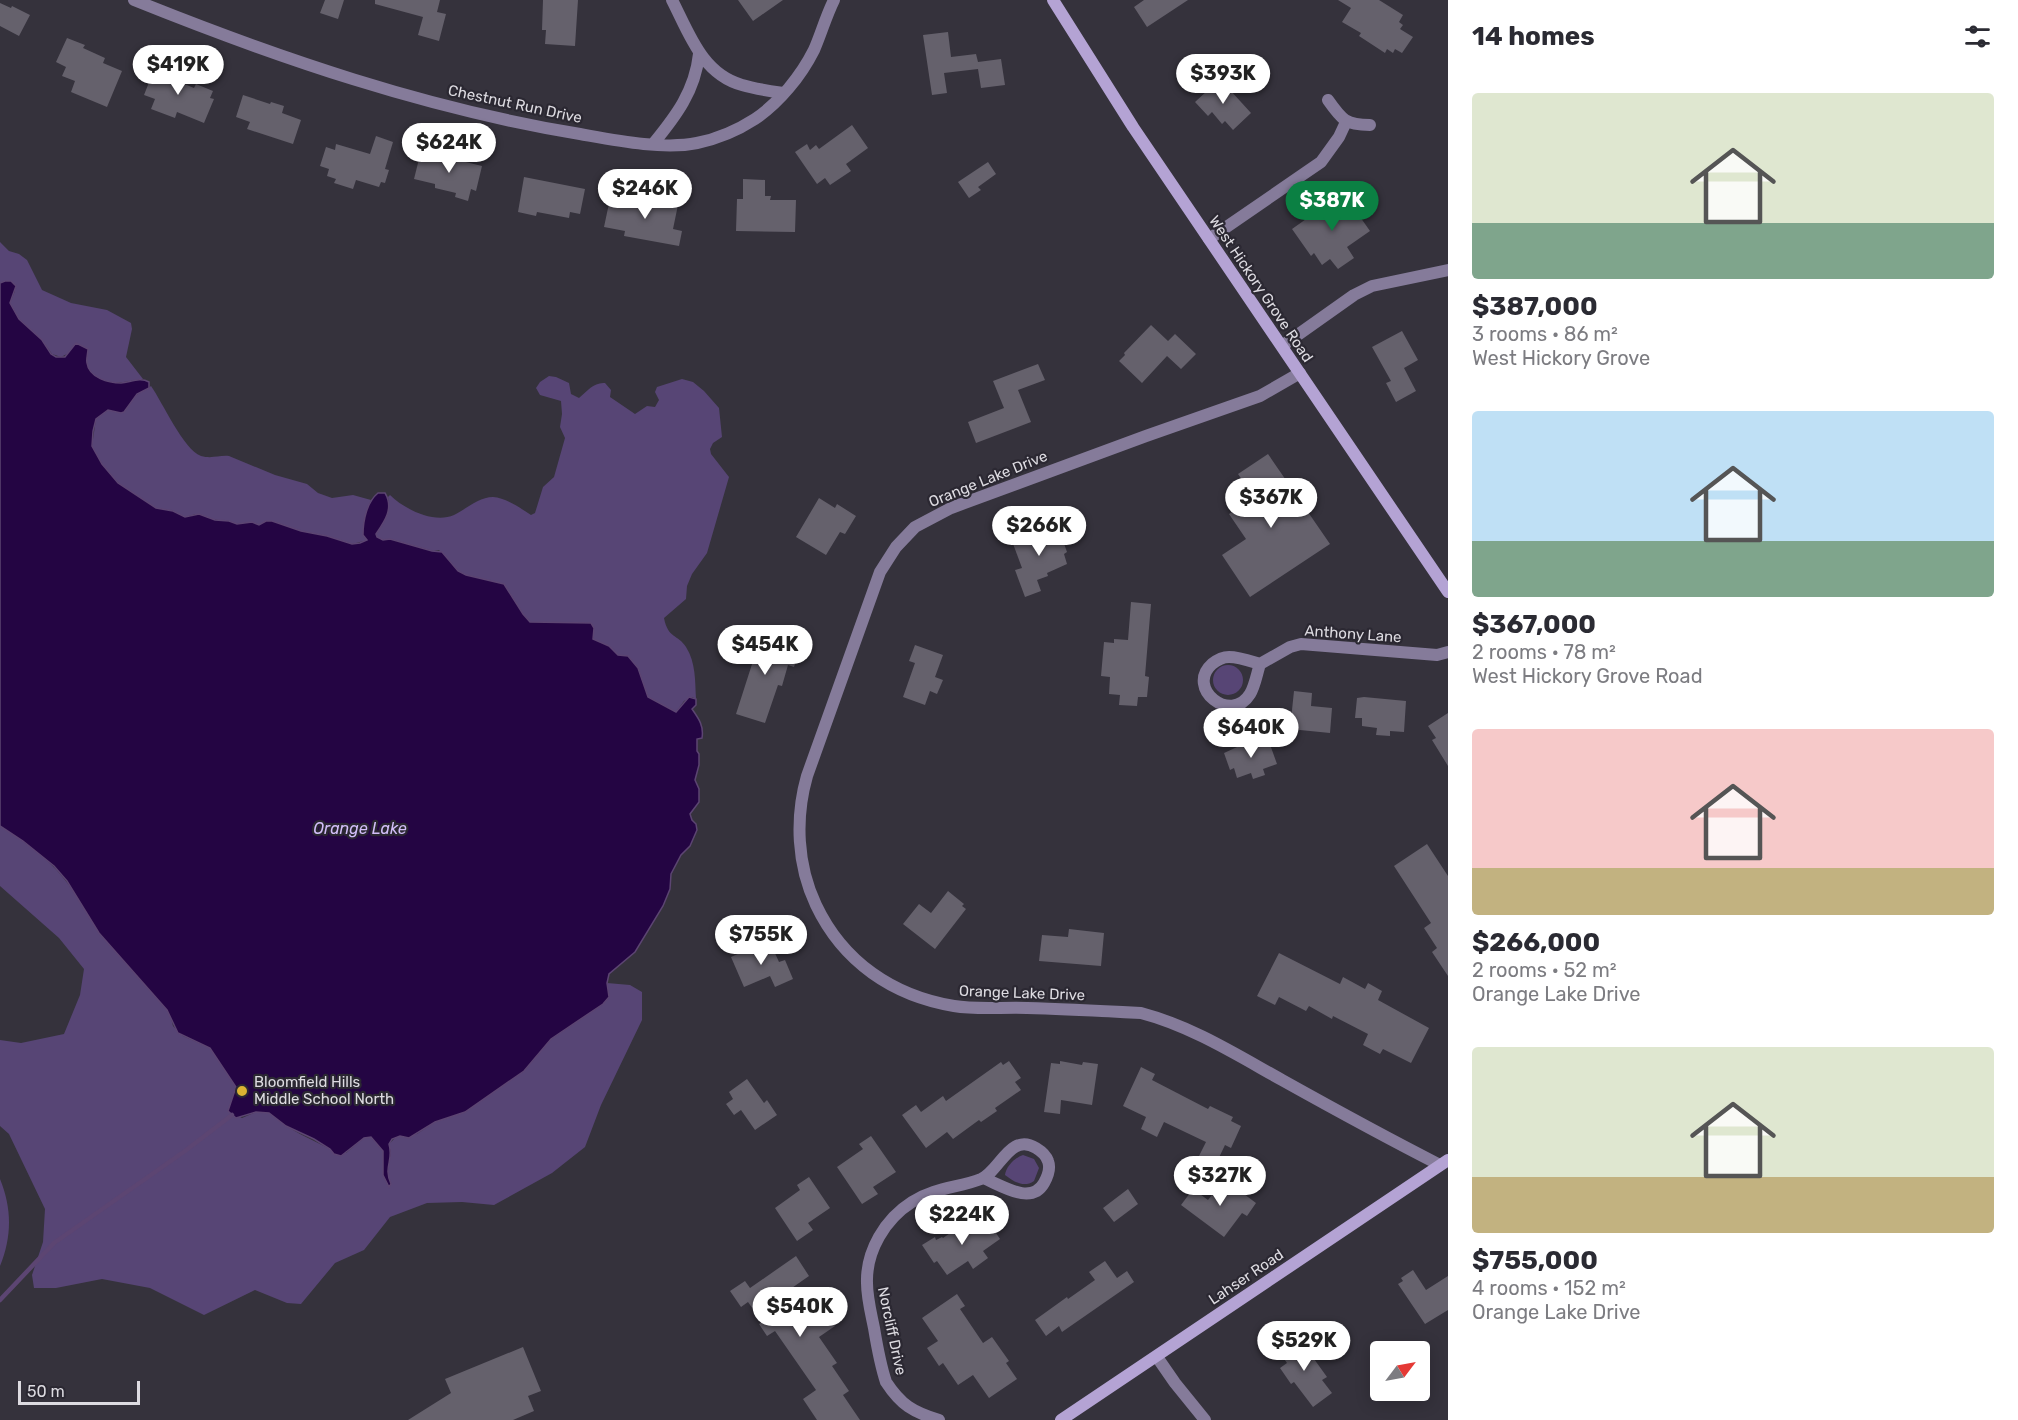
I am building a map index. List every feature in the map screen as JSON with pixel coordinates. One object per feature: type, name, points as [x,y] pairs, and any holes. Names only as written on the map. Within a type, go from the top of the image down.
[{"type":"street","name":"Chestnut Run Drive","points":[[134,0],[324,71],[418,98],[567,132],[625,142],[681,145],[712,139],[733,131],[756,118],[784,93],[814,50],[834,0]]},
{"type":"street","points":[[672,0],[699,54],[718,74],[740,85],[784,93]]},
{"type":"street","name":"West Hickory Grove Road","points":[[1053,0],[1133,127],[1448,592]]},
{"type":"street","points":[[652,144],[685,102],[694,83],[699,54]]},
{"type":"street","points":[[1328,100],[1346,122],[1370,125]]},
{"type":"street","points":[[1209,239],[1321,162],[1340,137],[1346,122]]},
{"type":"street","points":[[1282,346],[1354,295],[1372,286],[1448,270]]},
{"type":"street","name":"Orange Lake Drive","points":[[1300,373],[1252,400],[1146,436],[951,508],[915,527],[905,537],[880,572],[807,776],[800,812],[800,841],[805,875],[822,917],[833,935],[858,962],[873,974],[906,993],[956,1006],[1141,1013],[1166,1020],[1352,1119],[1444,1162]]},
{"type":"street","name":"Anthony Lane","points":[[1260,664],[1290,647],[1301,644],[1437,655],[1448,652]]},
{"type":"street","points":[[1239,658],[1260,664],[1250,694],[1238,704],[1230,706],[1217,704],[1206,692],[1203,682],[1205,673],[1209,666],[1218,659],[1239,658]]},
{"type":"street","points":[[1032,1145],[1044,1154],[1048,1161],[1049,1175],[1043,1186],[1029,1194],[1019,1193],[983,1178],[1002,1157],[1016,1146],[1032,1145]]},
{"type":"street","name":"Lahser Road","points":[[1061,1420],[1444,1162]]},
{"type":"street","name":"Norcliff Drive","points":[[939,1420],[917,1413],[904,1405],[893,1394],[886,1382],[868,1300],[867,1272],[874,1248],[892,1218],[929,1193],[983,1178]]},
{"type":"street","points":[[1157,1357],[1205,1420]]},
{"type":"shaded area","points":[[0,242],[9,251],[27,260],[42,290],[71,303],[107,310],[131,323],[132,329],[126,357],[143,379],[102,381],[90,372],[87,364],[88,349],[61,357],[52,354],[42,340],[19,319],[10,303],[15,291],[5,281],[0,283]]},
{"type":"shaded area","points":[[549,376],[569,383],[571,394],[579,398],[594,385],[605,383],[611,390],[610,397],[635,414],[647,406],[655,407],[659,400],[655,392],[657,387],[682,379],[693,382],[719,408],[722,437],[713,443],[710,449],[711,454],[729,477],[707,553],[692,574],[687,586],[686,599],[664,618],[668,630],[686,647],[692,659],[694,672],[696,699],[692,697],[684,701],[676,712],[648,697],[638,668],[609,646],[593,639],[594,628],[564,622],[530,622],[504,584],[458,571],[439,550],[433,551],[377,537],[376,534],[388,512],[390,495],[411,510],[438,518],[454,515],[478,501],[493,497],[508,501],[531,515],[535,513],[543,487],[554,477],[565,438],[560,427],[561,401],[540,395],[536,388]]},
{"type":"shaded area","points":[[151,386],[180,435],[194,452],[201,456],[229,456],[275,475],[307,484],[318,493],[332,498],[353,495],[371,500],[367,510],[368,540],[352,544],[272,521],[259,525],[252,522],[237,524],[208,519],[196,514],[185,517],[173,511],[156,508],[125,489],[109,474],[92,446],[96,419],[108,410],[121,412],[133,398]]},
{"type":"shaded area","points":[[1228,665],[1234,666],[1242,674],[1242,686],[1234,694],[1228,695],[1222,694],[1214,686],[1213,680],[1214,674],[1222,666]]},
{"type":"shaded area","points":[[0,826],[32,848],[61,875],[167,1010],[173,1026],[183,1036],[210,1048],[237,1087],[228,1111],[242,1118],[256,1112],[269,1113],[300,1134],[330,1149],[346,1153],[364,1138],[371,1137],[383,1151],[383,1175],[389,1187],[391,1184],[388,1173],[389,1144],[396,1137],[417,1134],[435,1122],[465,1112],[524,1071],[551,1039],[603,1004],[609,997],[607,983],[630,985],[642,992],[642,1020],[601,1105],[585,1147],[552,1173],[494,1205],[462,1202],[427,1203],[390,1217],[364,1250],[335,1263],[301,1304],[287,1303],[255,1290],[204,1315],[150,1288],[102,1279],[56,1288],[34,1288],[32,1275],[43,1242],[45,1209],[9,1134],[0,1126],[0,1040],[21,1043],[64,1034],[80,995],[84,969],[59,938],[0,886]]},
{"type":"shaded area","points":[[1023,1155],[1034,1159],[1039,1168],[1034,1181],[1027,1184],[1015,1182],[1005,1175],[1011,1163]]},
{"type":"shaded area","points":[[0,1179],[7,1201],[9,1222],[7,1244],[0,1266]]},
{"type":"water","name":"Orange Lake","points":[[11,281],[16,286],[10,303],[19,319],[42,340],[51,354],[56,357],[65,357],[76,343],[88,349],[89,368],[100,379],[116,383],[139,380],[149,382],[149,388],[137,394],[124,412],[108,410],[96,419],[92,446],[102,464],[118,483],[156,508],[173,511],[185,517],[199,514],[237,524],[252,522],[259,525],[272,521],[352,544],[367,540],[363,535],[363,529],[368,506],[378,493],[385,493],[389,504],[385,519],[376,534],[377,537],[442,552],[458,571],[504,584],[530,622],[591,623],[594,628],[593,639],[609,646],[618,655],[628,656],[638,668],[648,697],[676,712],[689,697],[696,699],[696,705],[692,709],[702,730],[702,738],[697,739],[699,765],[695,780],[699,789],[699,802],[690,814],[697,830],[690,846],[681,855],[671,874],[670,889],[663,906],[635,952],[609,974],[607,983],[609,997],[603,1004],[551,1039],[524,1071],[465,1112],[435,1122],[409,1138],[400,1136],[392,1139],[389,1144],[388,1173],[391,1184],[389,1187],[383,1175],[383,1151],[371,1137],[364,1138],[341,1156],[334,1154],[314,1139],[286,1126],[269,1113],[256,1112],[236,1118],[228,1111],[236,1087],[210,1048],[178,1033],[167,1010],[99,933],[67,881],[54,866],[0,826],[0,283]]},
{"type":"building","points":[[325,0],[344,0],[338,19],[320,13]]},
{"type":"building","points":[[375,0],[440,0],[437,12],[446,14],[439,41],[418,35],[423,17],[375,4]]},
{"type":"building","points":[[543,0],[578,0],[575,46],[545,44],[546,30],[542,30]]},
{"type":"building","points":[[738,0],[783,0],[753,21]]},
{"type":"building","points":[[1144,0],[1188,0],[1147,27],[1134,7]]},
{"type":"building","points":[[1338,0],[1379,0],[1403,15],[1399,22],[1403,25],[1400,29],[1413,37],[1402,53],[1395,49],[1393,53],[1387,49],[1385,53],[1359,36],[1361,33],[1342,22],[1351,8]]},
{"type":"building","points":[[0,3],[30,15],[19,36],[0,26]]},
{"type":"building","points":[[948,32],[951,57],[976,54],[978,62],[1001,59],[1005,85],[981,88],[978,69],[944,73],[947,93],[932,95],[923,35]]},
{"type":"building","points":[[67,38],[85,45],[83,48],[105,58],[103,63],[122,71],[107,107],[71,92],[75,81],[62,76],[66,67],[56,62]]},
{"type":"building","points":[[157,62],[173,69],[170,78],[194,88],[196,84],[213,91],[210,98],[214,99],[204,123],[177,112],[175,118],[151,109],[155,99],[144,95]]},
{"type":"building","points":[[1220,79],[1251,113],[1233,130],[1225,121],[1222,124],[1212,112],[1208,116],[1195,102]]},
{"type":"building","points":[[243,95],[284,106],[282,113],[301,120],[293,144],[247,129],[250,122],[236,117]]},
{"type":"building","points":[[852,125],[868,148],[846,164],[851,171],[830,185],[825,178],[817,184],[795,152],[807,144],[810,150],[816,145],[819,149]]},
{"type":"building","points":[[376,136],[393,142],[385,169],[389,170],[385,183],[381,182],[379,187],[356,180],[353,189],[334,183],[336,179],[327,176],[329,169],[320,166],[326,147],[335,150],[336,144],[370,154]]},
{"type":"building","points":[[421,151],[482,166],[476,191],[471,189],[468,201],[455,197],[456,193],[435,188],[435,184],[414,179]]},
{"type":"building","points":[[988,162],[996,174],[978,187],[981,190],[969,198],[958,182]]},
{"type":"building","points":[[524,177],[585,189],[580,214],[570,212],[569,218],[537,212],[536,216],[518,212]]},
{"type":"building","points":[[743,179],[765,180],[765,196],[771,196],[770,200],[796,200],[795,232],[736,231],[737,199],[743,199]]},
{"type":"building","points":[[611,194],[624,196],[623,201],[648,206],[649,203],[658,205],[660,196],[679,200],[673,229],[682,231],[679,246],[624,236],[625,231],[604,227]]},
{"type":"building","points":[[1340,195],[1348,206],[1351,204],[1370,231],[1347,247],[1354,258],[1338,269],[1330,259],[1322,265],[1314,253],[1311,256],[1292,229]]},
{"type":"building","points":[[1151,325],[1168,341],[1175,334],[1196,354],[1181,369],[1167,356],[1142,383],[1119,361]]},
{"type":"building","points":[[1402,331],[1418,360],[1404,368],[1416,391],[1396,402],[1386,383],[1391,381],[1372,347]]},
{"type":"building","points":[[1038,364],[1045,380],[1018,390],[1031,422],[976,443],[968,422],[1004,408],[993,381]]},
{"type":"building","points":[[1268,454],[1330,544],[1250,597],[1222,555],[1246,539],[1229,514],[1254,497],[1238,474]]},
{"type":"building","points":[[819,498],[835,508],[837,504],[856,516],[845,534],[840,532],[826,555],[796,537]]},
{"type":"building","points":[[1057,524],[1067,552],[1064,554],[1067,564],[1037,580],[1041,591],[1025,597],[1015,570],[1022,568],[1012,541]]},
{"type":"building","points":[[1131,602],[1151,604],[1145,676],[1149,677],[1147,697],[1138,697],[1137,706],[1119,705],[1120,695],[1109,694],[1110,677],[1101,676],[1104,642],[1114,643],[1114,639],[1128,640]]},
{"type":"building","points":[[755,634],[800,648],[794,667],[788,665],[782,686],[778,685],[765,723],[736,714],[753,661],[748,659]]},
{"type":"building","points":[[915,645],[943,655],[935,677],[943,680],[937,694],[930,691],[925,705],[903,697],[915,663],[909,661]]},
{"type":"building","points":[[1294,691],[1312,693],[1311,706],[1332,708],[1330,733],[1290,729]]},
{"type":"building","points":[[1357,698],[1406,701],[1404,732],[1390,731],[1390,736],[1376,735],[1377,728],[1362,726],[1362,718],[1355,718]]},
{"type":"building","points":[[1448,713],[1448,766],[1432,740],[1436,738],[1428,726]]},
{"type":"building","points":[[1268,739],[1277,764],[1263,769],[1265,775],[1253,779],[1251,773],[1237,778],[1234,768],[1230,770],[1224,753],[1248,742]]},
{"type":"building","points":[[1427,844],[1448,876],[1448,976],[1432,952],[1437,948],[1424,928],[1431,923],[1394,866]]},
{"type":"building","points":[[948,891],[964,904],[962,906],[966,909],[935,949],[903,924],[919,904],[931,913]]},
{"type":"building","points":[[1069,929],[1104,933],[1101,966],[1039,961],[1042,935],[1068,937]]},
{"type":"building","points":[[769,940],[779,962],[785,960],[793,979],[775,987],[770,976],[744,987],[731,957]]},
{"type":"building","points":[[1279,953],[1340,984],[1343,977],[1365,989],[1368,983],[1382,991],[1378,1000],[1429,1028],[1411,1063],[1383,1049],[1380,1054],[1363,1045],[1368,1034],[1333,1016],[1332,1019],[1309,1006],[1306,1011],[1279,997],[1275,1005],[1257,996]]},
{"type":"building","points":[[1009,1061],[1021,1078],[1015,1082],[1021,1090],[995,1108],[997,1111],[981,1122],[979,1120],[953,1139],[947,1132],[926,1148],[902,1115],[916,1105],[921,1112],[943,1096],[946,1101],[1001,1062],[1003,1065]]},
{"type":"building","points":[[1060,1061],[1082,1065],[1083,1062],[1098,1064],[1092,1105],[1061,1100],[1060,1114],[1044,1112],[1051,1063],[1060,1064]]},
{"type":"building","points":[[1141,1067],[1155,1074],[1152,1080],[1208,1109],[1210,1106],[1233,1117],[1231,1121],[1241,1126],[1231,1148],[1225,1145],[1214,1168],[1197,1160],[1206,1142],[1164,1122],[1157,1137],[1141,1129],[1146,1117],[1123,1106]]},
{"type":"building","points":[[747,1079],[764,1103],[767,1100],[777,1115],[755,1130],[741,1110],[734,1115],[726,1104],[733,1099],[729,1092]]},
{"type":"building","points":[[871,1136],[896,1172],[873,1187],[878,1194],[862,1204],[837,1167],[863,1149],[859,1144]]},
{"type":"building","points":[[809,1177],[830,1208],[808,1223],[813,1230],[797,1241],[775,1208],[800,1190],[797,1185]]},
{"type":"building","points":[[1224,1179],[1256,1203],[1247,1216],[1242,1213],[1224,1237],[1181,1205],[1193,1189],[1208,1200]]},
{"type":"building","points":[[1128,1189],[1138,1204],[1114,1222],[1103,1208]]},
{"type":"building","points":[[969,1220],[973,1225],[977,1222],[979,1226],[988,1221],[1000,1239],[983,1251],[988,1258],[973,1269],[968,1261],[947,1275],[937,1261],[934,1263],[922,1245],[935,1237],[936,1240],[943,1238]]},
{"type":"building","points":[[796,1256],[809,1276],[789,1290],[809,1321],[825,1311],[835,1326],[819,1337],[837,1363],[832,1366],[849,1391],[843,1395],[860,1420],[817,1420],[803,1399],[816,1390],[775,1331],[767,1336],[759,1324],[762,1322],[748,1302],[741,1307],[730,1291],[745,1281],[750,1288]]},
{"type":"building","points":[[1105,1261],[1117,1278],[1127,1271],[1134,1282],[1062,1332],[1059,1326],[1046,1336],[1035,1320],[1095,1280],[1089,1272]]},
{"type":"building","points":[[1413,1270],[1426,1290],[1448,1276],[1448,1310],[1425,1324],[1398,1284],[1403,1281],[1401,1278]]},
{"type":"building","points":[[957,1294],[965,1306],[960,1309],[983,1343],[992,1337],[1009,1361],[1006,1363],[1017,1379],[989,1398],[973,1375],[958,1385],[943,1363],[939,1366],[927,1348],[938,1341],[922,1318]]},
{"type":"building","points":[[1299,1338],[1327,1377],[1322,1380],[1332,1393],[1313,1407],[1294,1382],[1291,1384],[1280,1368],[1287,1363],[1277,1349],[1288,1341],[1290,1344]]},
{"type":"building","points":[[523,1347],[541,1391],[528,1396],[534,1411],[513,1420],[408,1420],[451,1393],[445,1379]]},
{"type":"waterway","points":[[0,1300],[54,1243],[232,1115]]},
{"type":"place","name":"Bloomfield Hills Middle School North","points":[[242,1091]]}]
